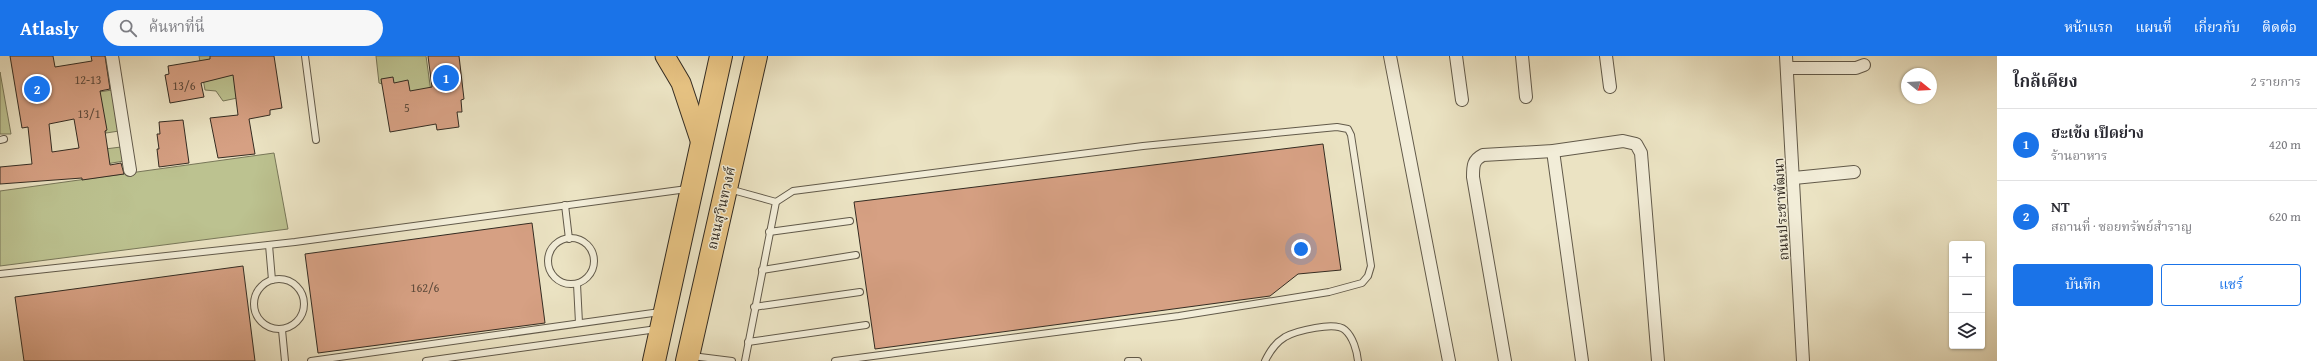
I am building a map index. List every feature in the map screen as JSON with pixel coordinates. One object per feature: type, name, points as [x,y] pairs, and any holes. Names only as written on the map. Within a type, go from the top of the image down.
[{"type":"highway","points":[[654,361],[721,56]]},
{"type":"highway","name":"ถนนสุวินทวงศ์","points":[[687,358],[756,56]]},
{"type":"main road","points":[[665,56],[681,83],[701,143]]},
{"type":"street","points":[[112,56],[130,170]]},
{"type":"street","points":[[1390,56],[1449,361]]},
{"type":"street","points":[[1456,56],[1462,100]]},
{"type":"street","points":[[1522,56],[1526,97]]},
{"type":"street","points":[[1606,56],[1610,87]]},
{"type":"street","points":[[1787,62],[1856,68],[1864,65]]},
{"type":"street","name":"ถนนประชาพัฒนา","points":[[1787,62],[1802,361]]},
{"type":"street","points":[[1506,361],[1473,177],[1473,166],[1476,158],[1483,155],[1553,151],[1623,141],[1636,144],[1641,153],[1658,361]]},
{"type":"street","points":[[1553,151],[1582,361]]},
{"type":"street","points":[[1794,178],[1854,172]]},
{"type":"lane","points":[[304,56],[316,140]]},
{"type":"lane","points":[[745,361],[754,307],[776,202],[793,191],[1143,146],[1337,127],[1348,129],[1351,136],[1371,266],[1368,276],[1362,283],[1329,292],[1179,316],[835,361]]},
{"type":"lane","points":[[0,274],[269,244],[692,188]]},
{"type":"lane","points":[[726,188],[776,202]]},
{"type":"lane","points":[[565,205],[569,239]]},
{"type":"lane","points":[[769,232],[850,221]]},
{"type":"lane","points":[[569,239],[582,241],[592,251],[594,258],[591,272],[583,281],[577,284],[562,283],[556,279],[548,266],[548,258],[555,245],[569,239]]},
{"type":"lane","points":[[269,244],[272,280]]},
{"type":"lane","points":[[762,270],[856,255]]},
{"type":"lane","points":[[272,280],[285,280],[293,283],[304,297],[304,306],[298,322],[282,330],[266,327],[260,322],[254,308],[257,292],[262,286],[272,280]]},
{"type":"lane","points":[[577,284],[579,323]]},
{"type":"lane","points":[[754,307],[860,292]]},
{"type":"lane","points":[[311,361],[579,323],[663,320]]},
{"type":"lane","points":[[426,361],[663,320]]},
{"type":"lane","points":[[748,342],[866,325]]},
{"type":"lane","points":[[1265,361],[1273,346],[1286,336],[1312,328],[1336,326],[1344,329],[1350,336],[1357,353],[1358,361]]},
{"type":"lane","points":[[282,330],[285,361]]},
{"type":"lane","points":[[687,358],[732,361]]},
{"type":"lane","points":[[1128,361],[1138,361]]},
{"type":"green space","points":[[199,56],[241,56],[247,96],[223,101],[216,91],[205,90]]},
{"type":"green space","points":[[376,56],[426,56],[432,99],[379,83]]},
{"type":"green space","points":[[0,72],[11,134],[0,134]]},
{"type":"green space","points":[[112,90],[119,131],[106,133],[99,92]]},
{"type":"green space","points":[[121,147],[124,161],[106,164],[105,149]]},
{"type":"green space","points":[[274,153],[288,229],[0,266],[0,191]]},
{"type":"building","points":[[10,56],[53,56],[55,67],[92,61],[91,56],[105,56],[110,89],[100,91],[107,130],[105,131],[110,165],[121,163],[124,174],[82,180],[82,178],[0,184],[0,167],[32,164],[28,127],[22,128]],"holes":[[[74,119],[79,148],[52,152],[49,124]]]},
{"type":"building","points":[[210,56],[274,56],[282,108],[270,110],[270,115],[249,119],[255,154],[218,158],[210,118],[238,115],[233,75],[201,83],[204,97],[170,103],[165,75],[169,74],[168,66],[210,59]]},
{"type":"building","points":[[428,56],[459,56],[464,99],[461,100],[462,112],[457,112],[459,127],[437,130],[436,124],[390,132],[381,79],[393,77],[394,83],[408,80],[410,91],[432,87]]},
{"type":"building","points":[[183,120],[189,163],[159,167],[157,134],[160,134],[159,122]]},
{"type":"building","points":[[1323,144],[1341,270],[1298,274],[1270,296],[875,349],[854,202]]},
{"type":"building","points":[[532,223],[545,323],[318,353],[305,254]]},
{"type":"building","points":[[243,266],[255,361],[24,361],[15,297]]},
{"type":"place","name":"ฮะเข้ง เป็ดย่าง","points":[[446,78]]},
{"type":"place","name":"NT","points":[[37,89]]}]
